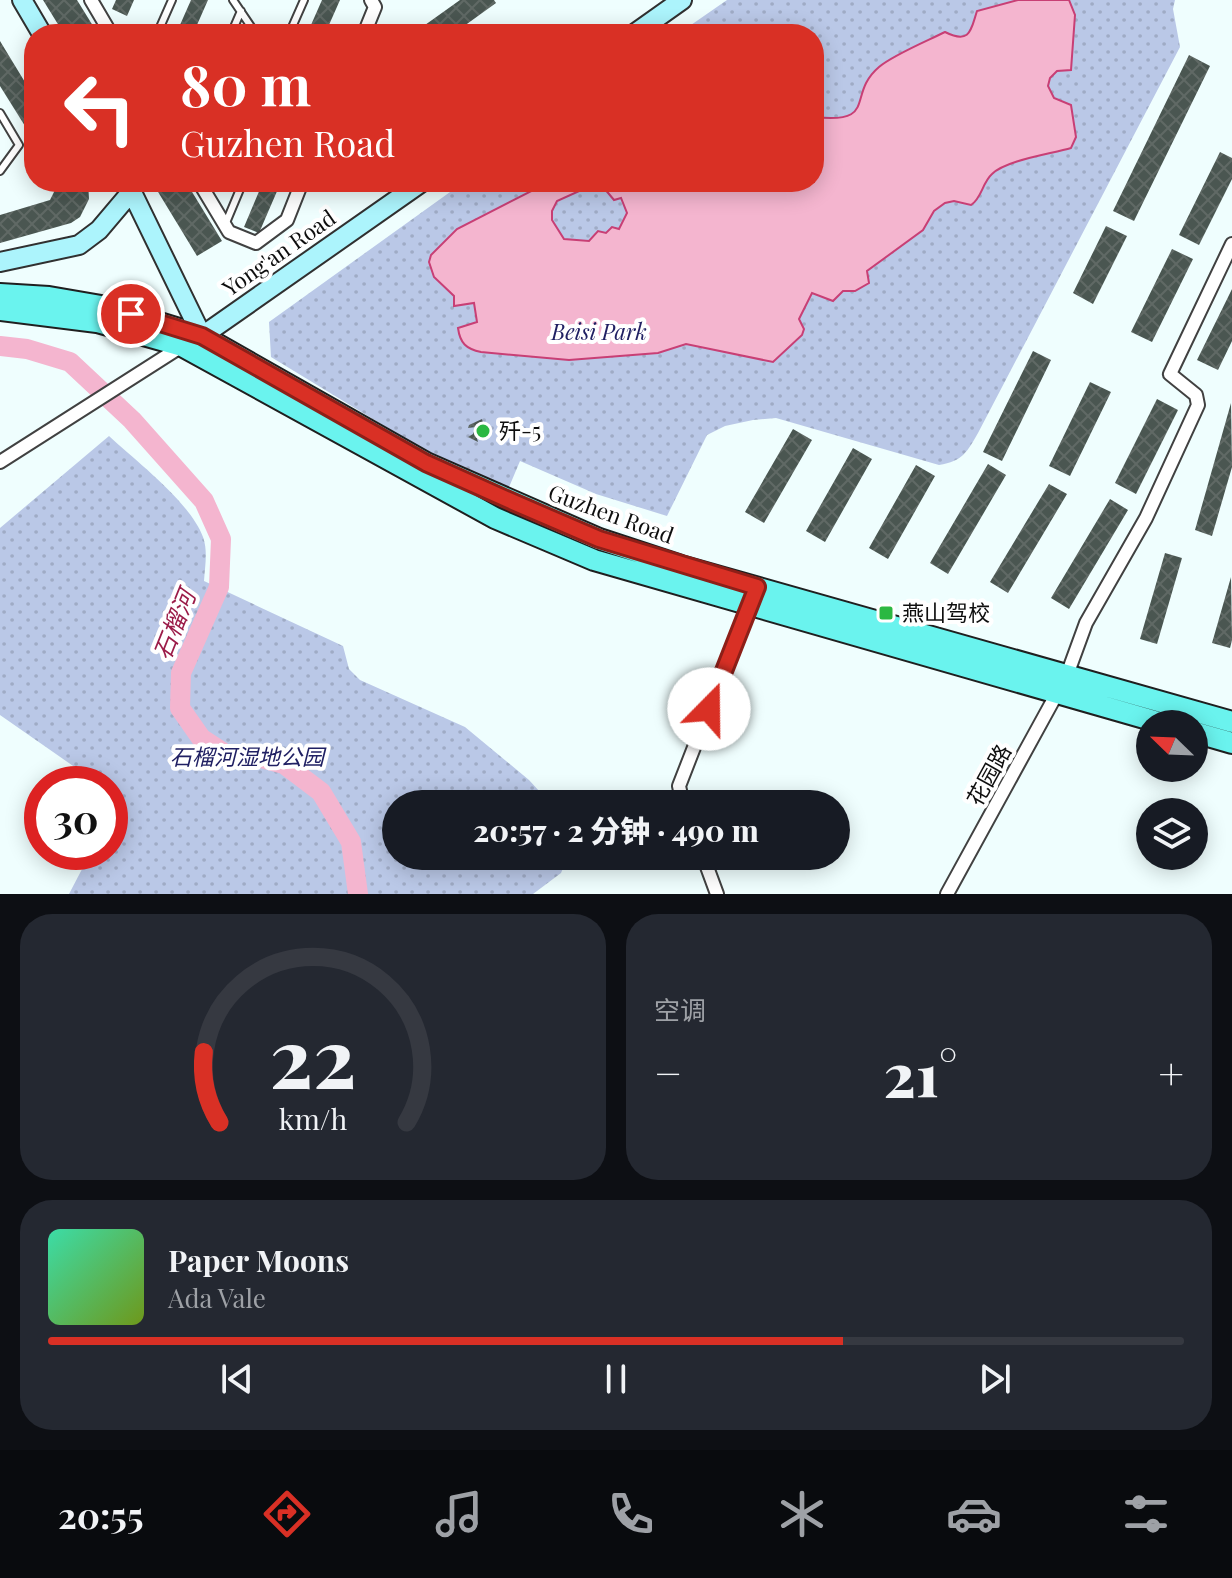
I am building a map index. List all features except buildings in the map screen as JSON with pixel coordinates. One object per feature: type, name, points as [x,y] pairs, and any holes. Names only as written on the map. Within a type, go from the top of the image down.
[{"type":"main road","points":[[22,0],[36,24]]},
{"type":"main road","points":[[648,24],[682,0]]},
{"type":"main road","points":[[0,262],[79,245],[99,230],[126,192]]},
{"type":"main road","points":[[133,192],[202,336]]},
{"type":"main road","name":"Yong'an Road","points":[[182,346],[202,336],[408,192]]},
{"type":"main road","name":"Guzhen Road","points":[[0,294],[49,297],[107,307],[202,336],[426,463],[599,539],[753,596]]},
{"type":"main road","name":"Guzhen Road","points":[[0,310],[97,322],[182,346],[495,518],[594,560],[753,596],[1062,684],[1232,722]]},
{"type":"main road","name":"Guzhen Road","points":[[1062,684],[1136,713]]},
{"type":"main road","points":[[1208,736],[1232,743]]},
{"type":"street","points":[[92,0],[105,24]]},
{"type":"street","points":[[368,24],[375,7],[371,0]]},
{"type":"street","points":[[205,192],[229,232],[256,243],[287,220],[298,192]]},
{"type":"street","name":"花园路","points":[[947,894],[1062,684],[1086,623],[1146,518],[1198,405],[1196,395],[1170,374],[1232,244]]},
{"type":"street","points":[[0,462],[182,346]]},
{"type":"street","points":[[680,790],[753,596]]},
{"type":"street","points":[[708,870],[715,893]]},
{"type":"lane","points":[[161,24],[172,0]]},
{"type":"lane","points":[[233,0],[249,24]]},
{"type":"lane","points":[[293,24],[304,0]]},
{"type":"lane","points":[[235,24],[241,11]]},
{"type":"lane","points":[[0,113],[19,145],[0,171]]},
{"type":"lane","points":[[225,225],[239,192]]},
{"type":"green space","name":"Beisi Park","points":[[727,0],[1175,0],[1173,9],[1180,47],[978,433],[959,458],[939,465],[776,418],[753,420],[725,426],[707,435],[667,516],[596,494],[520,461],[507,492],[442,461],[271,357],[269,322],[450,192],[824,192],[824,24],[692,24]]},
{"type":"green space","name":"石榴河湿地公园","points":[[109,436],[187,510],[203,537],[206,559],[204,581],[343,646],[349,669],[360,680],[465,727],[538,790],[382,790],[382,870],[562,870],[561,873],[533,894],[69,894],[82,870],[128,870],[128,766],[73,766],[0,715],[0,528]]},
{"type":"shaded area","points":[[1018,0],[1069,0],[1075,15],[1071,70],[1057,71],[1050,78],[1048,86],[1054,98],[1071,105],[1076,137],[1071,148],[999,169],[971,205],[954,201],[945,203],[934,211],[923,230],[867,271],[869,283],[855,291],[843,291],[833,301],[812,293],[799,319],[804,329],[802,335],[773,362],[686,344],[658,353],[569,360],[481,352],[468,347],[460,338],[458,328],[477,322],[474,303],[454,306],[454,296],[434,277],[429,262],[431,255],[457,229],[529,192],[577,192],[557,201],[552,220],[564,239],[589,241],[598,231],[606,233],[612,227],[619,229],[627,213],[621,198],[614,200],[607,192],[824,192],[824,118],[847,116],[854,112],[869,77],[885,62],[945,32],[960,37],[971,29],[977,11]]},
{"type":"waterway","name":"石榴河","points":[[0,346],[27,349],[70,362],[132,420],[204,501],[221,539],[219,587],[181,673],[180,708],[201,738],[227,755],[258,757],[284,764],[321,792],[351,842],[358,894]]},
{"type":"place","name":"歼-5","points":[[483,431]]},
{"type":"place","name":"燕山驾校","points":[[886,613]]},
{"type":"route","points":[[131,314],[202,336],[426,463],[513,502],[599,539],[757,587],[709,709]]}]
